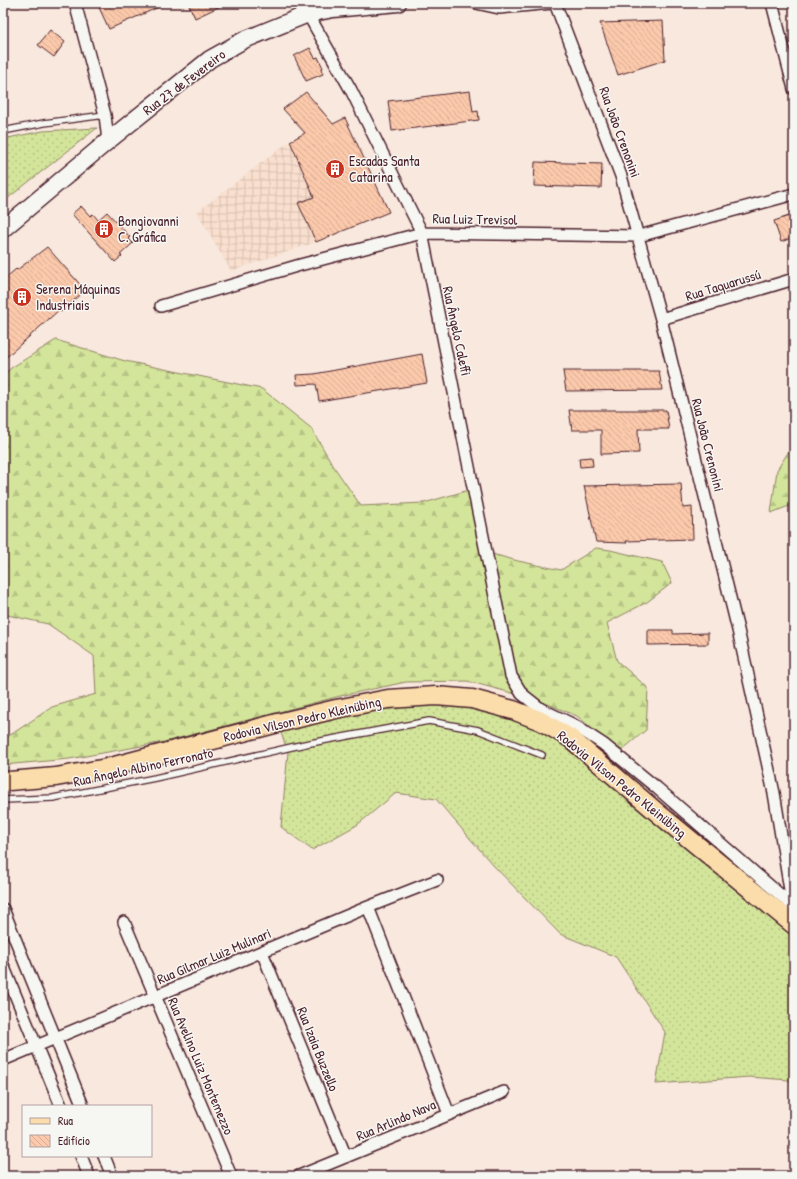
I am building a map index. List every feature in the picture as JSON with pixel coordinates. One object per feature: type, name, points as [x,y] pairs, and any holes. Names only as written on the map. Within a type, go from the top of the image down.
[{"type":"main road","name":"Rua 27 de Fevereiro","points":[[3,229],[108,141],[210,59],[244,40],[308,14],[333,9],[398,3]]},
{"type":"main road","name":"Rodovia Vilson Pedro Kleinübing","points":[[3,780],[9,781],[56,777],[107,768],[285,721],[388,699],[436,696],[472,699],[513,710],[541,721],[570,738],[677,829],[794,924]]},
{"type":"street","points":[[75,3],[105,115],[108,141]]},
{"type":"street","points":[[476,3],[499,8],[552,3]]},
{"type":"street","name":"Rua João Crenonini","points":[[555,3],[621,176],[661,319],[738,630],[774,793],[793,906],[794,924]]},
{"type":"street","points":[[772,3],[794,89]]},
{"type":"street","name":"Rua Ângelo Caleffi","points":[[308,14],[351,90],[422,233],[511,676],[522,694],[541,709],[574,725],[603,744],[657,788],[793,906]]},
{"type":"street","name":"Rua Luiz Trevisol","points":[[161,306],[300,265],[422,233],[639,236],[794,194]]},
{"type":"street","name":"Rua Taquarussú","points":[[661,319],[794,279]]},
{"type":"street","name":"Rua Gilmar Luiz Mulinari","points":[[3,1060],[368,907],[437,880]]},
{"type":"street","points":[[368,907],[449,1114]]},
{"type":"street","points":[[3,909],[7,932],[55,1038],[83,1105]]},
{"type":"street","name":"Rua Avelino Luiz Montemezzo","points":[[124,922],[231,1176]]},
{"type":"street","name":"Rua Izaia Buzzello","points":[[262,952],[346,1157]]},
{"type":"street","points":[[3,965],[61,1105]]},
{"type":"street","name":"Rua Arlindo Nava","points":[[299,1176],[504,1092]]},
{"type":"street","points":[[81,1157],[89,1176]]},
{"type":"street","points":[[104,1157],[112,1176]]},
{"type":"lane","points":[[3,131],[105,115]]},
{"type":"lane","name":"Rua Ângelo Albino Ferronato","points":[[3,800],[53,798],[155,778],[305,744],[429,721],[478,730],[542,755]]},
{"type":"shaded area","points":[[290,141],[314,197],[298,203],[316,242],[231,271],[197,212]]},
{"type":"green space","points":[[97,128],[3,202],[3,139],[43,131]]},
{"type":"green space","points":[[56,340],[125,361],[262,389],[311,428],[334,467],[361,506],[424,503],[469,490],[481,551],[561,570],[596,548],[662,562],[672,583],[647,602],[607,623],[617,661],[648,688],[646,730],[622,750],[605,739],[577,716],[538,700],[467,681],[406,682],[340,696],[164,742],[69,759],[3,765],[3,740],[52,707],[96,694],[94,656],[48,624],[3,614],[3,376],[11,368]]},
{"type":"green space","points":[[794,443],[794,504],[771,513],[777,470]]},
{"type":"green space","points":[[421,704],[456,706],[490,711],[513,717],[539,730],[564,746],[794,935],[794,1086],[789,1080],[749,1077],[656,1084],[665,1032],[616,957],[560,934],[492,864],[436,799],[396,793],[357,825],[312,850],[281,827],[288,752],[280,730],[385,706]]},
{"type":"building","points":[[97,3],[168,3],[109,29]]},
{"type":"building","points":[[188,3],[227,3],[195,18]]},
{"type":"building","points":[[663,21],[665,60],[618,75],[600,23]]},
{"type":"building","points":[[50,30],[65,42],[54,57],[38,45]]},
{"type":"building","points":[[310,48],[315,58],[318,57],[323,68],[321,69],[323,74],[306,81],[294,56]]},
{"type":"building","points":[[470,91],[473,112],[478,111],[479,120],[392,131],[388,101]]},
{"type":"building","name":"Escadas Santa Catarina","points":[[306,92],[333,124],[345,118],[389,212],[316,242],[298,203],[314,197],[290,141],[305,133],[283,109]]},
{"type":"building","points":[[535,162],[602,164],[601,188],[534,186]]},
{"type":"building","name":"Bongiovanni C. Gráfica","points":[[81,206],[90,216],[93,214],[98,220],[107,212],[130,237],[128,238],[133,243],[115,262],[72,214]]},
{"type":"building","points":[[789,216],[794,237],[781,242],[774,221]]},
{"type":"building","points":[[47,247],[85,290],[61,312],[59,310],[3,360],[3,280]]},
{"type":"building","points":[[422,354],[427,383],[319,401],[316,384],[297,385],[296,375],[314,374]]},
{"type":"building","points":[[563,371],[659,371],[662,390],[566,391]]},
{"type":"building","points":[[569,410],[666,410],[669,429],[638,429],[639,453],[601,454],[601,430],[572,430]]},
{"type":"building","points":[[592,457],[593,466],[580,467],[579,458]]},
{"type":"building","points":[[681,484],[683,508],[692,507],[693,539],[626,541],[627,543],[596,542],[584,486]]},
{"type":"building","points":[[648,630],[673,630],[673,634],[708,633],[708,644],[648,645]]},
{"type":"place","name":"Escadas Santa Catarina","points":[[335,169]]},
{"type":"place","name":"Bongiovanni C. Gráfica","points":[[104,229]]},
{"type":"place","name":"Serena Máquinas Industriais","points":[[22,297]]}]
